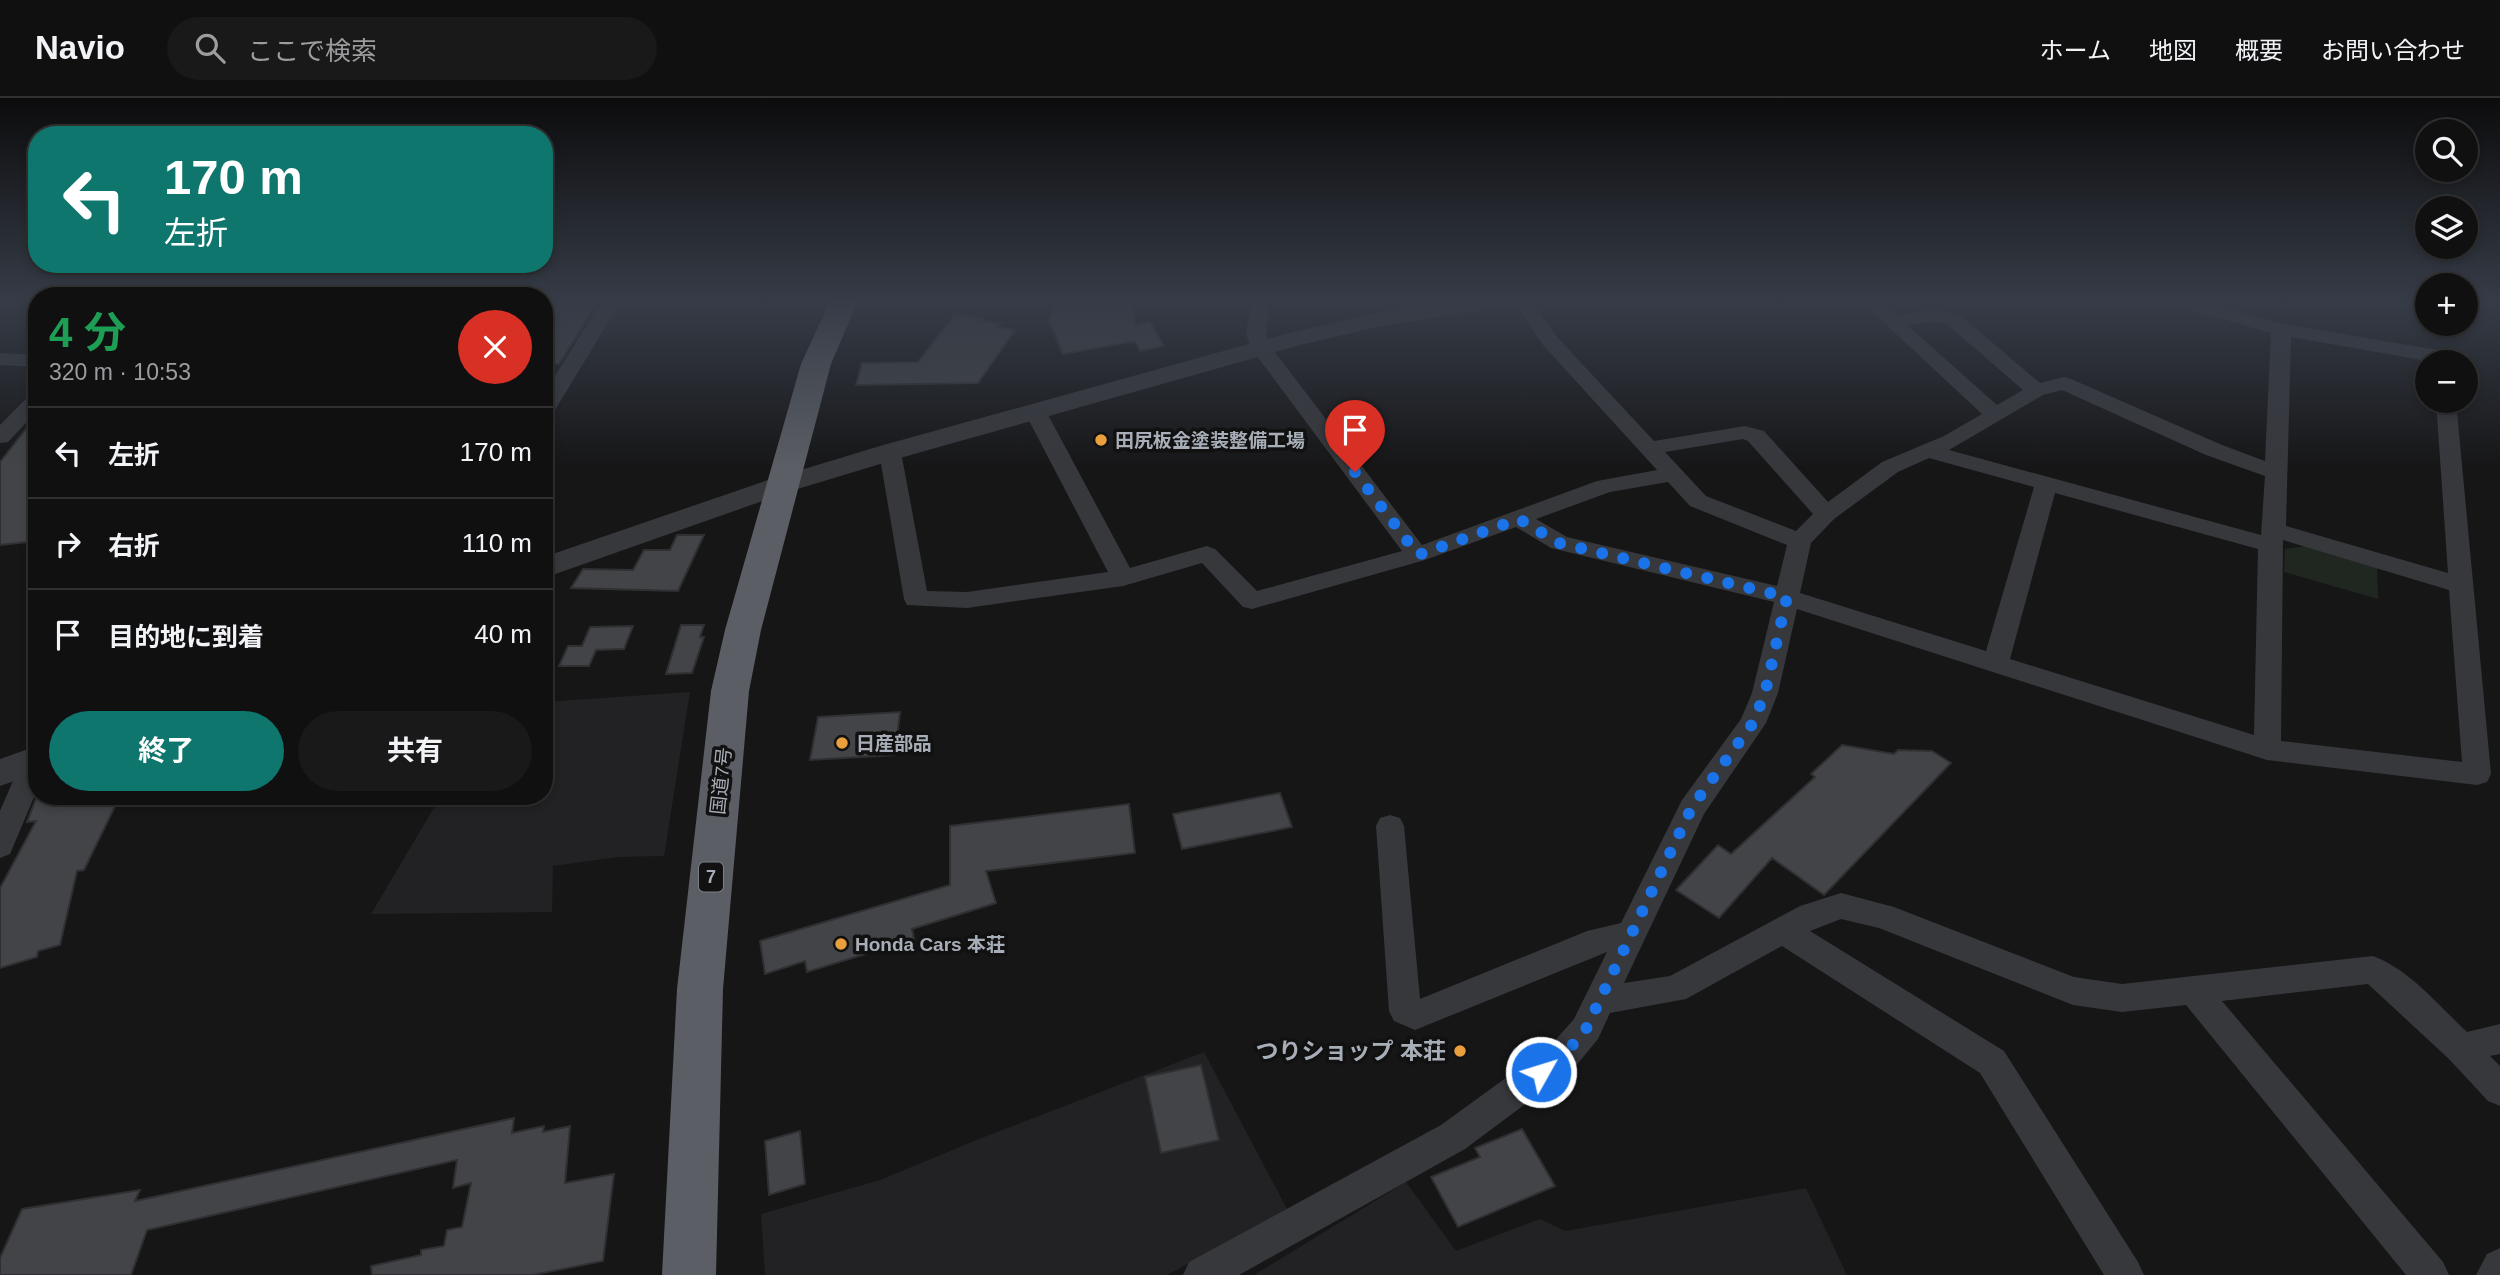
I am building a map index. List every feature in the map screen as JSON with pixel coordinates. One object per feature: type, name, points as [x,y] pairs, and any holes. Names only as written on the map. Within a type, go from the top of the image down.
[{"type":"highway","name":"国道7号","points":[[689,1275],[700,989],[730,691],[781,485],[819,358]]},
{"type":"street","points":[[553,395],[576,358]]},
{"type":"street","points":[[553,565],[781,485],[1225,358]]},
{"type":"street","points":[[1269,358],[1418,555]]},
{"type":"street","points":[[1566,358],[1698,500],[1800,541]]},
{"type":"street","points":[[1932,358],[1995,415]]},
{"type":"street","points":[[1998,358],[2036,391]]},
{"type":"street","points":[[2267,750],[2280,358]]},
{"type":"street","points":[[0,359],[28,361]]},
{"type":"street","points":[[1202,1275],[1453,1137],[1563,1056],[1586,1029],[1692,807],[1753,723],[1765,693],[1800,541],[1826,514],[1890,467],[1931,452],[2036,391],[2064,383],[2214,450],[2274,472]]},
{"type":"street","points":[[0,411],[28,405]]},
{"type":"street","points":[[0,437],[28,408]]},
{"type":"street","points":[[1035,411],[1123,578]]},
{"type":"street","points":[[1519,519],[1559,543],[1787,597],[2267,750],[2477,774],[2447,413]]},
{"type":"street","points":[[1649,448],[1745,432],[1756,436],[1826,514]]},
{"type":"street","points":[[890,452],[916,599],[967,600],[1123,578],[1207,554],[1252,601],[1418,555],[1605,486],[1673,474]]},
{"type":"street","points":[[1931,452],[2046,484],[2462,585]]},
{"type":"street","points":[[1996,663],[2046,484]]},
{"type":"street","points":[[0,773],[28,762]]},
{"type":"street","points":[[0,846],[28,778]]},
{"type":"street","points":[[1390,826],[1405,1011],[1415,1016],[1598,940],[1631,935]]},
{"type":"street","points":[[1599,1001],[1675,989],[1811,915],[1841,906],[1883,916],[2073,991],[2122,998],[2373,970],[2396,986],[2461,1048],[2500,1090]]},
{"type":"street","points":[[1783,930],[1992,1062],[2125,1275]]},
{"type":"street","points":[[2194,991],[2430,1275]]},
{"type":"street","points":[[2461,1048],[2500,1039]]},
{"type":"street","points":[[2495,1275],[2500,1267]]},
{"type":"shaded area","points":[[2307,546],[2377,565],[2378,599],[2284,572],[2285,549]]},
{"type":"shaded area","points":[[690,692],[664,856],[618,857],[553,866],[552,912],[371,914],[436,805],[553,805],[553,701]]},
{"type":"shaded area","points":[[1204,1052],[1287,1209],[1167,1275],[765,1275],[761,1214],[880,1180]]},
{"type":"shaded area","points":[[1406,1182],[1456,1251],[1540,1219],[1565,1231],[1806,1188],[1847,1275],[1254,1275]]},
{"type":"building","points":[[553,358],[563,358],[559,364],[553,364]]},
{"type":"building","points":[[921,358],[996,358],[978,383],[856,385],[862,363],[918,362]]},
{"type":"building","points":[[28,426],[28,542],[0,545],[0,462]]},
{"type":"building","points":[[677,535],[704,535],[678,591],[571,588],[583,569],[633,570],[644,550],[670,550]]},
{"type":"building","points":[[681,625],[704,625],[700,637],[704,637],[692,673],[666,674]]},
{"type":"building","points":[[633,626],[624,649],[596,650],[589,666],[559,666],[568,646],[582,646],[590,627]]},
{"type":"building","points":[[900,712],[895,755],[810,760],[818,717]]},
{"type":"building","points":[[1842,745],[1894,754],[1898,750],[1932,751],[1951,763],[1824,895],[1772,858],[1719,918],[1676,890],[1718,845],[1731,854],[1815,777],[1811,774]]},
{"type":"building","points":[[1280,793],[1292,827],[1182,849],[1173,814]]},
{"type":"building","points":[[1129,804],[1135,853],[986,871],[996,903],[912,929],[914,939],[807,972],[805,961],[765,974],[760,941],[950,885],[950,826]]},
{"type":"building","points":[[34,805],[116,805],[84,870],[77,871],[60,945],[38,951],[37,957],[0,968],[0,888],[36,821],[27,822]]},
{"type":"building","points":[[1201,1065],[1219,1140],[1161,1153],[1145,1077]]},
{"type":"building","points":[[514,1118],[512,1133],[544,1126],[543,1132],[570,1126],[565,1183],[614,1174],[603,1261],[533,1275],[372,1275],[371,1266],[421,1255],[421,1250],[444,1246],[447,1230],[462,1227],[471,1183],[453,1188],[457,1160],[147,1230],[131,1275],[0,1275],[0,1258],[22,1209],[140,1190],[135,1201]]},
{"type":"building","points":[[1522,1129],[1555,1186],[1458,1227],[1431,1177],[1480,1157],[1475,1148]]},
{"type":"building","points":[[800,1131],[805,1184],[769,1195],[765,1141]]},
{"type":"place","name":"田尻板金塗装整備工場","points":[[1101,440]]},
{"type":"place","name":"日産部品","points":[[842,743]]},
{"type":"place","name":"Honda Cars 本荘","points":[[841,944]]},
{"type":"place","name":"つりショップ 本荘","points":[[1460,1051]]},
{"type":"route","points":[[1355,472],[1418,555],[1519,519],[1559,543],[1787,597],[1765,693],[1753,723],[1692,807],[1586,1029],[1563,1056],[1541,1072]]}]
